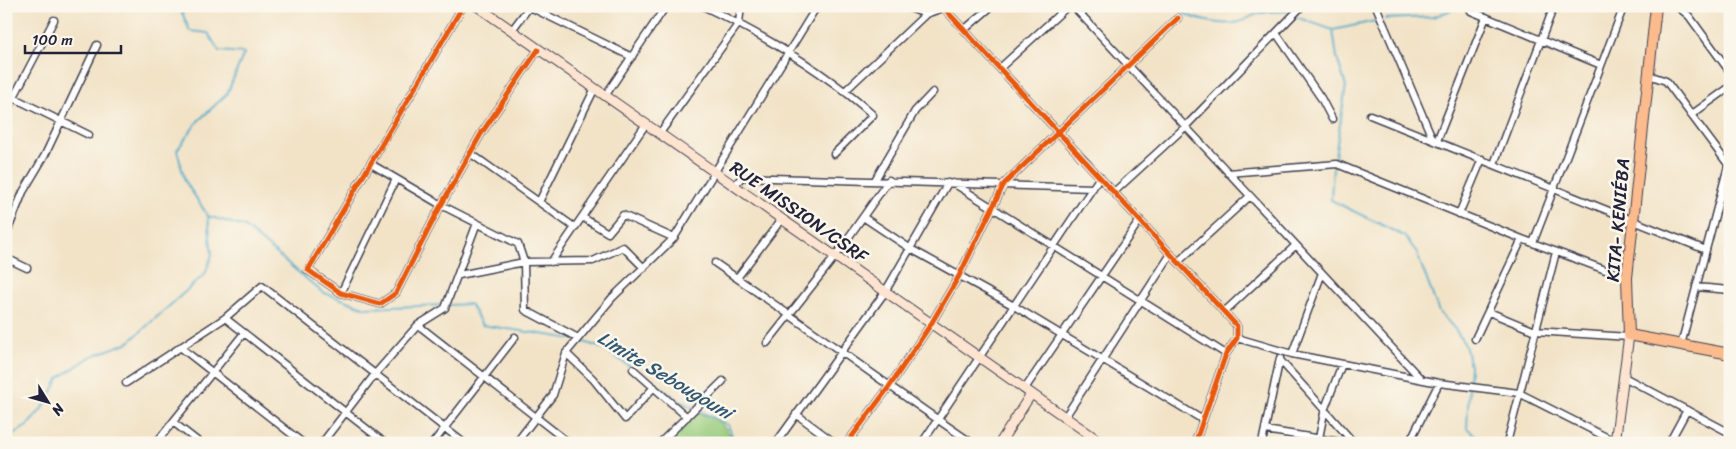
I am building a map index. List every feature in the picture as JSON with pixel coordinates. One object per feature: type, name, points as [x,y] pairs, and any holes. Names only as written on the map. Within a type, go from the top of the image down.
[{"type":"main road","name":"RUE MISSION/CSRF","points":[[477,6],[594,90],[660,133],[834,258],[1102,443]]},
{"type":"main road","name":"KITA- KENIÉBA","points":[[1629,336],[1627,278],[1656,6]]},
{"type":"main road","points":[[1616,442],[1629,336],[1730,354]]},
{"type":"main road","points":[[1000,443],[1028,392]]},
{"type":"street","points":[[463,6],[308,270],[341,293],[380,304],[396,293],[441,204],[470,153],[538,50]]},
{"type":"street","points":[[512,30],[530,6],[632,57]]},
{"type":"street","points":[[703,6],[739,23],[846,90],[873,115],[834,154]]},
{"type":"street","points":[[660,133],[739,23],[741,6]]},
{"type":"street","points":[[516,443],[553,394],[566,353],[612,298],[674,238],[716,173],[816,6]]},
{"type":"street","points":[[904,6],[926,14]]},
{"type":"street","points":[[964,30],[992,6]]},
{"type":"street","points":[[1000,68],[1068,6]]},
{"type":"street","points":[[1073,6],[1421,379]]},
{"type":"street","points":[[1114,192],[1185,127],[1302,6]]},
{"type":"street","points":[[1469,6],[1471,11],[1600,65]]},
{"type":"street","points":[[1494,164],[1554,6]]},
{"type":"street","points":[[1533,243],[1624,6]]},
{"type":"street","points":[[1677,6],[1689,16],[1730,72]]},
{"type":"street","points":[[604,96],[632,57],[663,7]]},
{"type":"street","points":[[846,90],[926,14],[943,7],[1237,326],[1237,338],[1226,354],[1195,443]]},
{"type":"street","points":[[1378,7],[1435,140]]},
{"type":"street","points":[[1435,140],[1486,17]]},
{"type":"street","points":[[848,442],[889,387],[931,324],[959,276],[1004,184],[1178,18]]},
{"type":"street","points":[[6,112],[9,96],[54,20]]},
{"type":"street","points":[[1276,33],[1321,98],[1332,119]]},
{"type":"street","points":[[6,235],[23,192],[45,156],[97,45]]},
{"type":"street","points":[[1649,75],[1666,81],[1729,166],[1681,345]]},
{"type":"street","points":[[1691,115],[1730,87]]},
{"type":"street","points":[[539,202],[594,90]]},
{"type":"street","points":[[875,180],[915,111],[933,92]]},
{"type":"street","points":[[9,96],[90,135]]},
{"type":"street","points":[[1370,115],[1706,250]]},
{"type":"street","points":[[551,262],[646,124]]},
{"type":"street","points":[[470,153],[574,227]]},
{"type":"street","points":[[1459,214],[1482,159]]},
{"type":"street","points":[[371,164],[441,204],[518,244],[524,262],[525,310],[578,338]]},
{"type":"street","points":[[1228,173],[1337,164],[1522,239],[1627,278]]},
{"type":"street","points":[[734,186],[742,177],[889,180],[1093,188]]},
{"type":"street","points":[[922,443],[1100,177]]},
{"type":"street","points":[[341,293],[396,179]]},
{"type":"street","points":[[767,343],[834,258],[889,180]]},
{"type":"street","points":[[951,183],[1226,354]]},
{"type":"street","points":[[776,443],[885,292],[951,183]]},
{"type":"street","points":[[1178,262],[1250,196]]},
{"type":"street","points":[[582,216],[608,233],[623,215],[674,238]]},
{"type":"street","points":[[863,217],[911,249],[1014,306],[1102,361],[1203,420]]},
{"type":"street","points":[[737,278],[781,220]]},
{"type":"street","points":[[1028,392],[1061,336],[1140,220]]},
{"type":"street","points":[[322,443],[375,374],[418,325],[445,308],[477,223]]},
{"type":"street","points":[[1475,339],[1522,239]]},
{"type":"street","points":[[1224,312],[1296,246]]},
{"type":"street","points":[[459,275],[524,262],[593,261],[622,247],[644,268]]},
{"type":"street","points":[[1507,443],[1556,252]]},
{"type":"street","points":[[1065,417],[1171,254]]},
{"type":"street","points":[[6,258],[27,268]]},
{"type":"street","points":[[715,263],[790,314],[889,387],[972,443]]},
{"type":"street","points":[[1292,354],[1322,273]]},
{"type":"street","points":[[126,383],[225,318],[262,286],[464,443]]},
{"type":"street","points":[[1696,287],[1730,290]]},
{"type":"street","points":[[1489,312],[1535,331],[1629,336]]},
{"type":"street","points":[[225,318],[385,443]]},
{"type":"street","points":[[418,325],[569,443]]},
{"type":"street","points":[[156,443],[244,333]]},
{"type":"street","points":[[432,443],[515,337]]},
{"type":"street","points":[[1237,338],[1282,352],[1439,383],[1519,393],[1616,442]]},
{"type":"street","points":[[180,347],[303,443]]},
{"type":"street","points":[[1262,443],[1282,352]]},
{"type":"street","points":[[566,353],[593,379],[625,419],[654,387]]},
{"type":"street","points":[[1280,360],[1325,408],[1354,443]]},
{"type":"street","points":[[1319,438],[1325,408],[1342,364]]},
{"type":"street","points":[[633,369],[687,416]]},
{"type":"street","points":[[1624,377],[1730,433]]},
{"type":"street","points":[[660,443],[723,381]]},
{"type":"street","points":[[1409,443],[1439,383]]},
{"type":"street","points":[[1669,443],[1687,410]]},
{"type":"street","points":[[796,414],[835,443]]},
{"type":"street","points":[[173,422],[200,443]]},
{"type":"street","points":[[1265,430],[1347,443]]},
{"type":"green space","points":[[697,413],[720,422],[734,443],[667,443]]},
{"type":"waterway","name":"Limite Sebougouni","points":[[179,6],[190,31],[208,33],[219,51],[244,53],[227,94],[198,121],[177,150],[185,181],[208,216],[245,227],[322,292],[366,308],[444,305]]},
{"type":"waterway","points":[[1177,6],[1181,11],[1196,18],[1225,23],[1239,22],[1265,12],[1289,11],[1292,14]]},
{"type":"waterway","points":[[1385,19],[1433,17],[1462,6]]},
{"type":"waterway","points":[[1296,17],[1333,30],[1380,20]]},
{"type":"waterway","points":[[1333,30],[1337,58],[1346,86],[1334,162]]},
{"type":"waterway","points":[[1333,167],[1331,200],[1404,236],[1416,251],[1439,312],[1455,329],[1465,345],[1470,366],[1467,428],[1484,443]]},
{"type":"waterway","points":[[6,439],[27,426],[45,405],[59,378],[90,357],[129,342],[205,274],[212,255],[208,217]]},
{"type":"waterway","name":"Limite Sebougouni","points":[[449,305],[470,304],[482,325],[573,339]]},
{"type":"waterway","name":"Limite Sebougouni","points":[[578,340],[602,348],[631,367]]},
{"type":"waterway","name":"Limite Sebougouni","points":[[648,378],[681,402],[728,425],[735,443]]},
{"type":"cycle path","points":[[463,6],[308,270],[341,293],[380,304],[396,293],[439,209],[481,134],[538,50]]},
{"type":"cycle path","points":[[942,6],[1237,326],[1237,338],[1226,354],[1195,443]]},
{"type":"cycle path","points":[[847,443],[889,387],[931,324],[959,276],[1004,184],[1178,18]]}]
